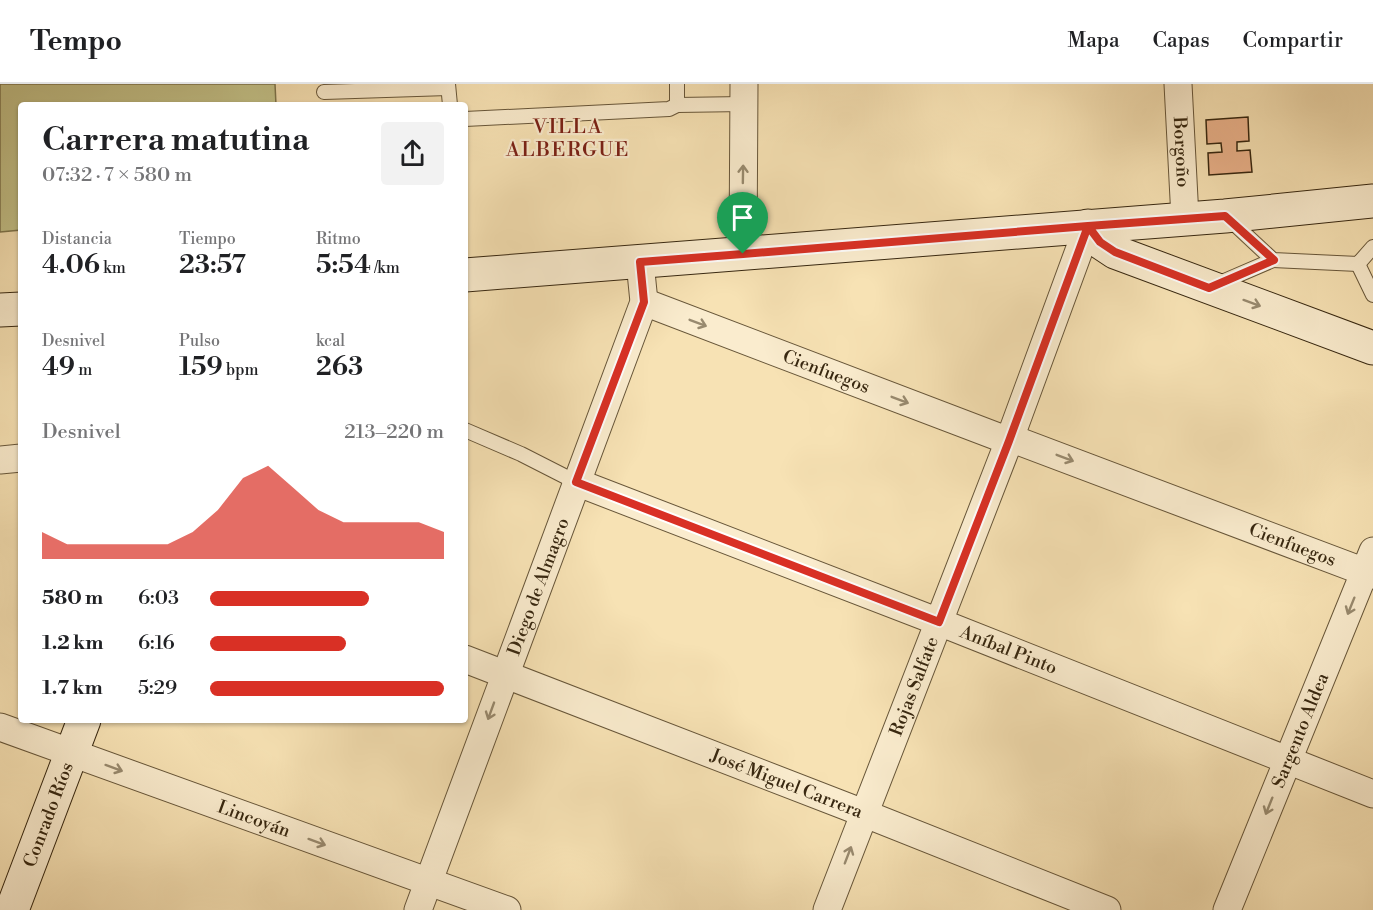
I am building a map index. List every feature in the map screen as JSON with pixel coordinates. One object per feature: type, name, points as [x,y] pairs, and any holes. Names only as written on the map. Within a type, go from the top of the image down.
[{"type":"main road","points":[[468,276],[1225,216],[1373,201]]},
{"type":"main road","points":[[1088,226],[1100,242],[1115,252],[1373,348]]},
{"type":"main road","name":"Conrado Ríos","points":[[12,910],[83,723]]},
{"type":"street","name":"Borgoño","points":[[1178,84],[1185,218]]},
{"type":"street","points":[[743,254],[744,94]]},
{"type":"street","name":"Rojas Salfate","points":[[827,910],[1010,440],[1088,226]]},
{"type":"street","name":"Diego de Almagro","points":[[418,910],[644,302],[640,262]]},
{"type":"street","name":"Cienfuegos","points":[[644,302],[1010,440],[1370,566]]},
{"type":"street","points":[[0,460],[18,458]]},
{"type":"street","name":"Aníbal Pinto","points":[[576,482],[939,622],[1373,794]]},
{"type":"street","name":"Sargento Aldea","points":[[1227,910],[1370,566]]},
{"type":"street","name":"José Miguel Carrera","points":[[468,660],[1107,910]]},
{"type":"street","name":"Lincoyán","points":[[0,727],[507,910]]},
{"type":"lane","points":[[677,84],[677,105]]},
{"type":"lane","points":[[324,94],[448,86],[450,102]]},
{"type":"lane","points":[[468,119],[669,109],[677,105],[744,94]]},
{"type":"lane","points":[[1225,216],[1274,260]]},
{"type":"lane","points":[[1358,264],[1373,247]]},
{"type":"lane","points":[[1209,288],[1274,260],[1358,264]]},
{"type":"lane","points":[[1358,264],[1373,295]]},
{"type":"lane","points":[[468,431],[521,454],[576,482]]},
{"type":"shaded area","points":[[0,84],[275,84],[276,102],[18,102],[18,230],[0,232]]},
{"type":"building","points":[[1248,117],[1249,141],[1237,142],[1237,151],[1250,150],[1252,172],[1209,175],[1208,153],[1222,152],[1221,143],[1207,144],[1206,120]]},
{"type":"district","name":"VILLA ALBERGUE","points":[[568,138]]},
{"type":"route","points":[[743,254],[640,262],[644,302],[576,482],[939,622],[1088,226],[1225,216],[1274,260],[1209,288],[1107,248],[1093,235],[1088,226],[743,254]]}]
